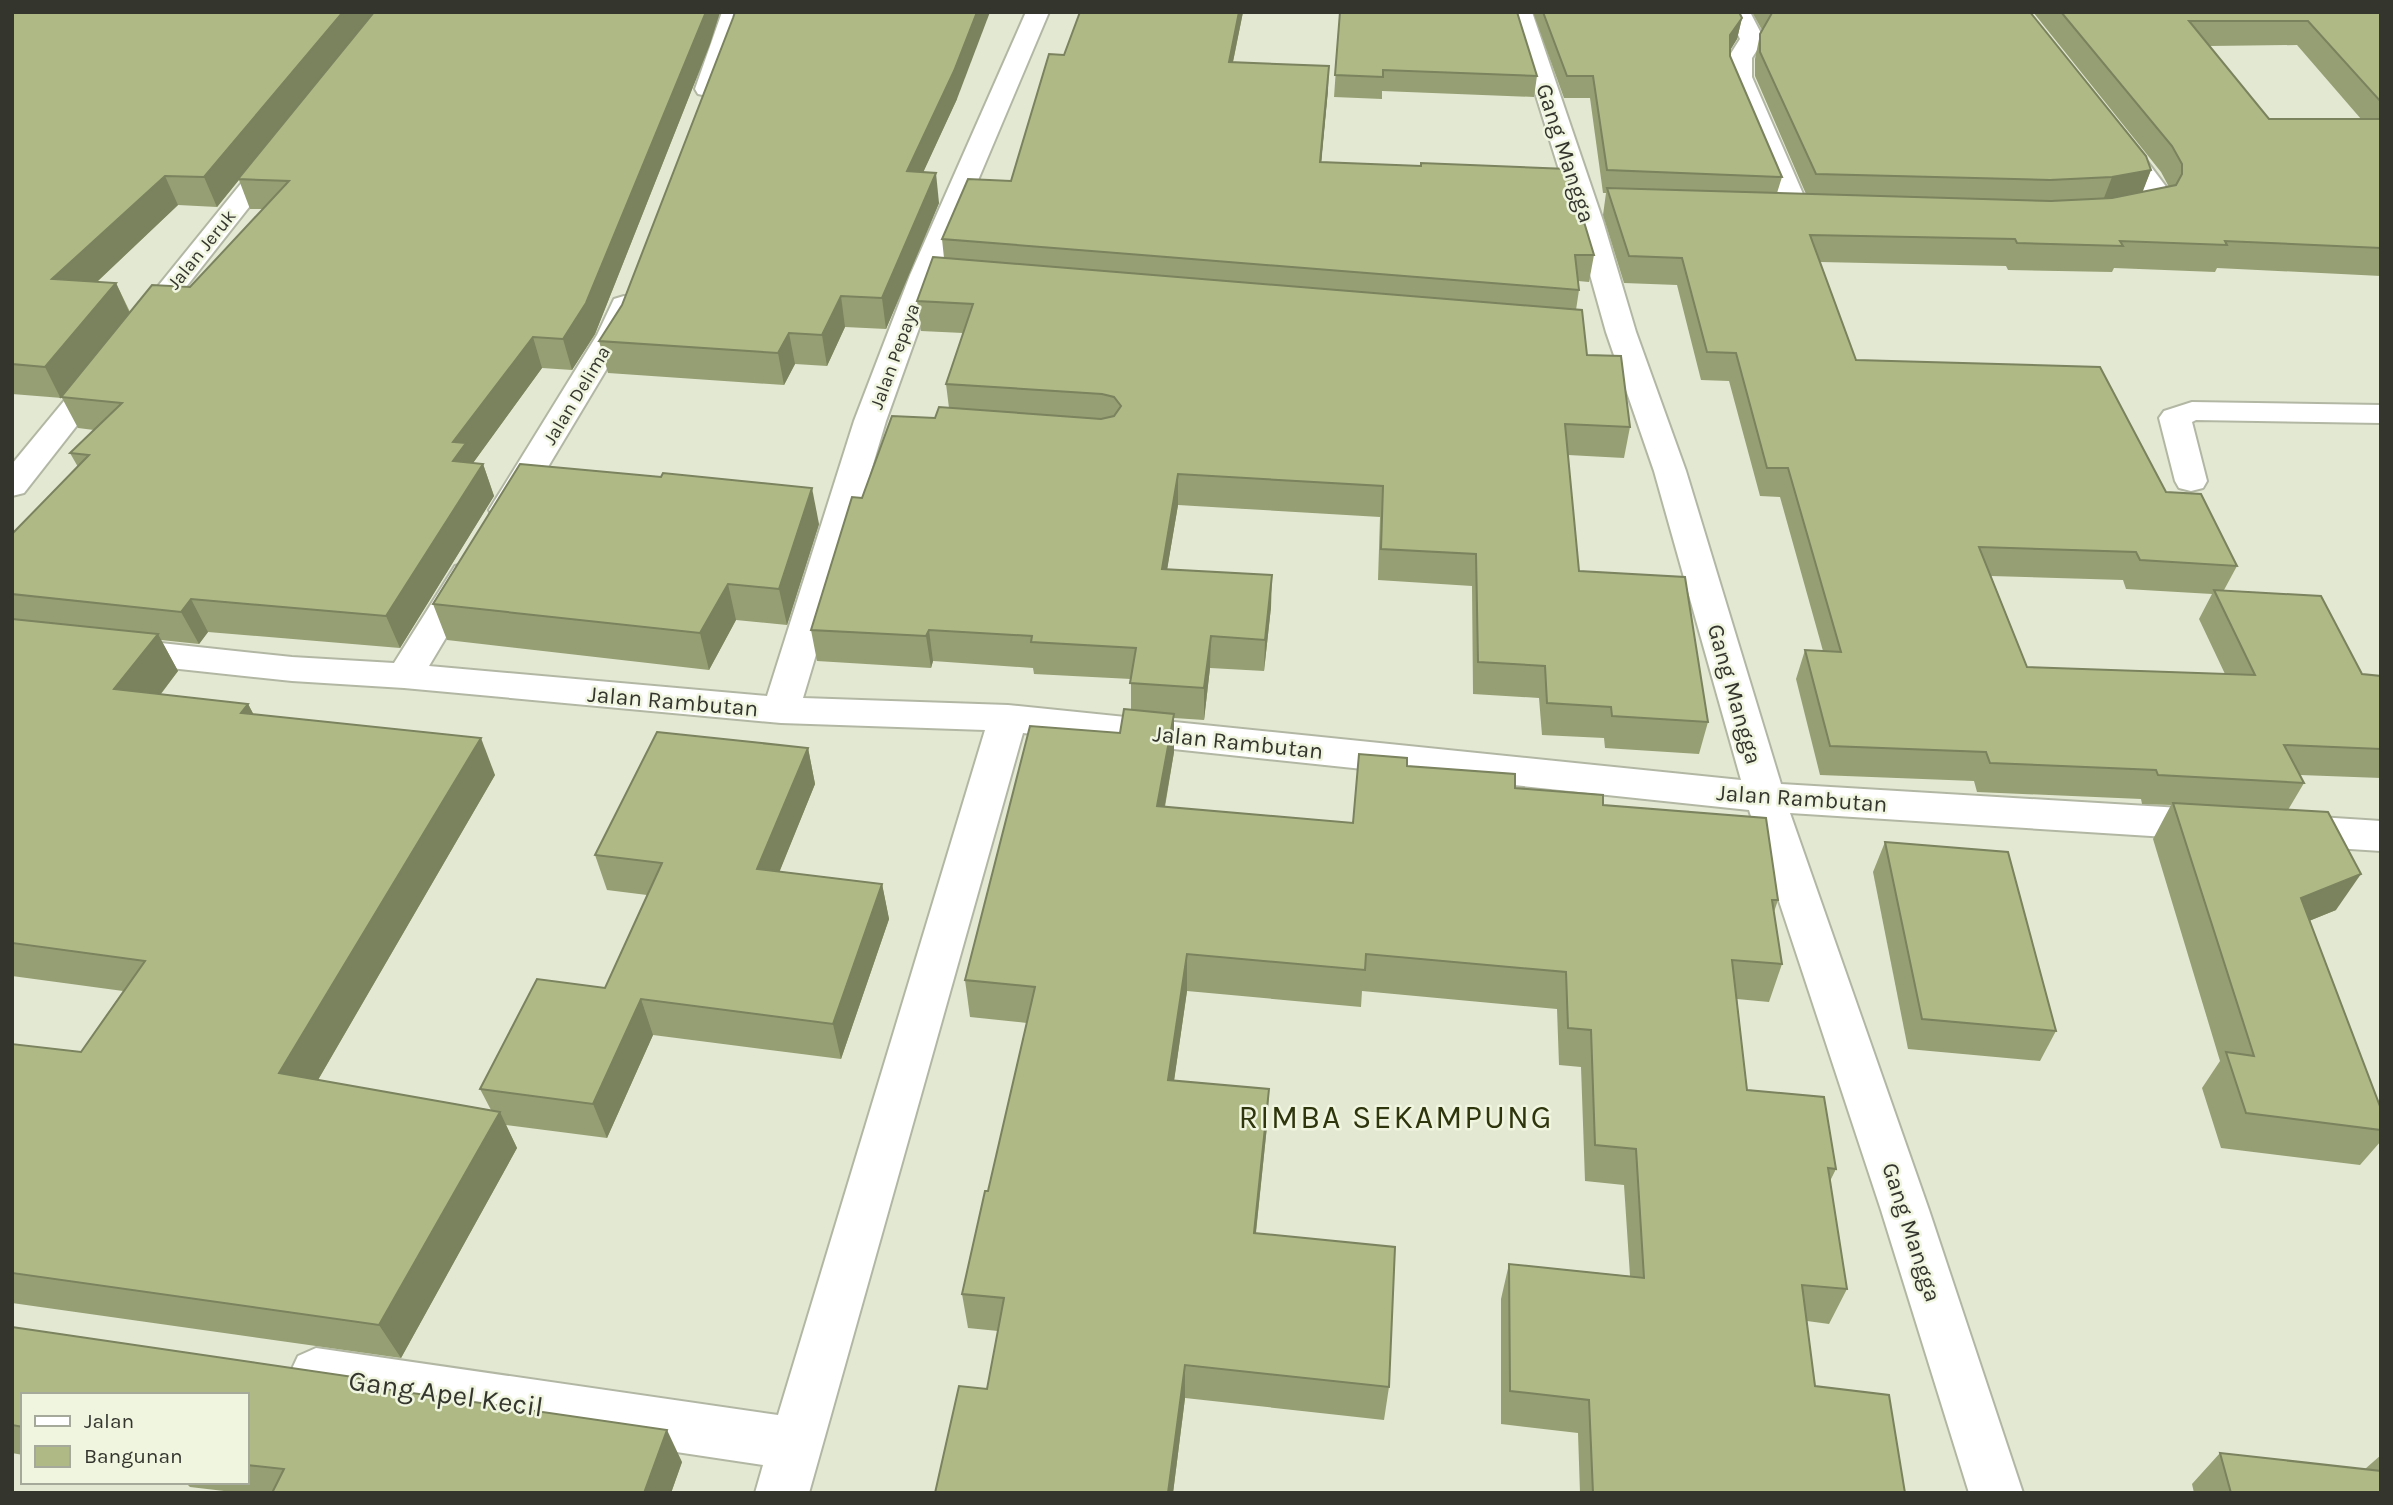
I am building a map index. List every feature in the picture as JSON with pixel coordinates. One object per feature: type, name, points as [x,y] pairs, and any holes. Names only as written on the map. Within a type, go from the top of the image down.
[{"type":"street","points":[[695,120],[724,45],[733,12]]},
{"type":"street","name":"Jalan Pepaya","points":[[781,710],[884,421],[1038,12]]},
{"type":"street","name":"Gang Mangga","points":[[1521,12],[1594,203],[1589,221],[1607,331],[1670,471],[1765,797],[1905,1210],[1996,1493]]},
{"type":"street","points":[[1738,12],[1752,39],[1740,58],[1740,77],[1797,211]]},
{"type":"street","points":[[2093,215],[2156,203],[2157,192],[2100,117]]},
{"type":"street","name":"Jalan Jeruk","points":[[12,486],[296,131]]},
{"type":"street","points":[[1770,209],[1824,211]]},
{"type":"street","name":"Jalan Delima","points":[[404,676],[612,335],[632,285]]},
{"type":"street","points":[[2191,481],[2175,418],[2192,411],[2381,414]]},
{"type":"street","name":"Jalan Rambutan","points":[[12,639],[292,669],[404,676],[781,710],[1008,718],[1765,797],[2381,836]]},
{"type":"street","points":[[782,1493],[1008,718]]},
{"type":"street","name":"Gang Apel Kecil","points":[[274,1367],[797,1444]]},
{"type":"building","points":[[12,12],[343,12],[204,177],[165,176],[52,279],[116,283],[45,367],[12,364]]},
{"type":"building","points":[[374,12],[706,12],[586,303],[563,339],[533,337],[453,442],[466,443],[453,461],[483,464],[386,616],[191,599],[181,612],[12,594],[12,534],[89,455],[70,453],[122,403],[61,397],[152,285],[190,287],[289,181],[238,179]]},
{"type":"building","points":[[735,12],[977,12],[954,71],[907,171],[936,173],[882,298],[841,296],[822,335],[789,333],[778,353],[599,341],[622,305]]},
{"type":"building","points":[[1080,12],[1239,12],[1229,62],[1329,66],[1320,162],[1568,169],[1594,255],[1575,255],[1579,290],[942,239],[968,179],[1011,181],[1049,54],[1064,55]]},
{"type":"building","points":[[1340,12],[1517,12],[1537,76],[1383,70],[1383,77],[1335,75]]},
{"type":"building","points":[[1543,12],[1739,12],[1742,18],[1730,35],[1730,56],[1782,177],[1607,170],[1593,76],[1567,76]]},
{"type":"building","points":[[1771,12],[2030,12],[2146,156],[2151,170],[2112,177],[2050,180],[1816,174],[1760,52],[1760,34]]},
{"type":"building","points":[[2061,12],[2381,12],[2381,102],[2308,21],[2189,21],[2269,119],[2381,119],[2381,248],[2225,241],[2227,245],[2120,241],[2123,246],[2017,243],[2015,239],[1810,235],[1856,360],[2100,367],[2166,492],[2201,494],[2237,566],[2140,560],[2136,552],[1979,547],[2027,667],[2255,675],[2214,590],[2321,596],[2362,674],[2381,676],[2381,749],[2284,745],[2304,783],[2158,775],[2156,770],[1990,763],[1986,752],[1830,746],[1805,650],[1841,652],[1788,468],[1767,468],[1736,353],[1707,352],[1682,258],[1629,256],[1607,188],[2051,201],[2112,198],[2176,185],[2182,174],[2182,164],[2172,146]]},
{"type":"building","points":[[933,257],[1582,310],[1587,355],[1621,356],[1630,427],[1565,424],[1579,571],[1685,577],[1708,722],[1612,716],[1611,707],[1547,703],[1545,666],[1478,662],[1476,554],[1381,549],[1383,486],[1178,474],[1162,569],[1272,575],[1265,640],[1211,636],[1204,688],[1130,683],[1136,648],[1031,642],[1032,636],[929,630],[926,636],[811,630],[852,497],[862,498],[892,416],[935,418],[939,407],[1101,419],[1114,416],[1121,406],[1114,397],[1102,394],[946,384],[973,304],[917,301]]},
{"type":"building","points":[[520,464],[661,477],[663,473],[812,488],[779,589],[728,584],[700,633],[433,604]]},
{"type":"building","points":[[12,619],[158,634],[114,689],[248,704],[241,713],[481,738],[279,1073],[500,1112],[379,1325],[12,1273],[12,1044],[81,1052],[145,961],[12,943]]},
{"type":"building","points":[[1124,709],[1174,714],[1157,806],[1353,823],[1359,754],[1407,758],[1407,766],[1515,774],[1515,788],[1603,795],[1603,805],[1766,818],[1778,900],[1772,900],[1782,964],[1732,960],[1747,1090],[1824,1097],[1836,1169],[1828,1168],[1847,1289],[1802,1285],[1815,1386],[1889,1395],[1905,1493],[1593,1493],[1589,1400],[1510,1391],[1509,1264],[1644,1278],[1636,1149],[1595,1145],[1591,1030],[1568,1028],[1566,972],[1366,954],[1365,970],[1187,954],[1168,1080],[1269,1089],[1254,1233],[1395,1247],[1389,1387],[1185,1365],[1168,1493],[935,1493],[959,1386],[987,1389],[1004,1298],[962,1294],[1035,987],[965,980],[1030,726],[1120,733]]},
{"type":"building","points":[[657,732],[808,748],[757,869],[882,884],[833,1024],[641,999],[593,1104],[480,1089],[537,979],[605,988],[662,863],[595,855]]},
{"type":"building","points":[[2173,803],[2328,812],[2361,874],[2301,898],[2381,1109],[2381,1130],[2246,1113],[2226,1052],[2254,1056]]},
{"type":"building","points":[[1885,842],[2008,852],[2056,1031],[1922,1019]]},
{"type":"building","points":[[12,1327],[367,1379],[364,1386],[667,1430],[644,1493],[272,1493],[284,1469],[248,1465],[248,1393],[21,1393],[21,1427],[12,1425]]},
{"type":"building","points":[[2220,1453],[2381,1471],[2381,1493],[2231,1493]]},
{"type":"district","name":"RIMBA SEKAMPUNG","points":[[1396,1117]]}]
